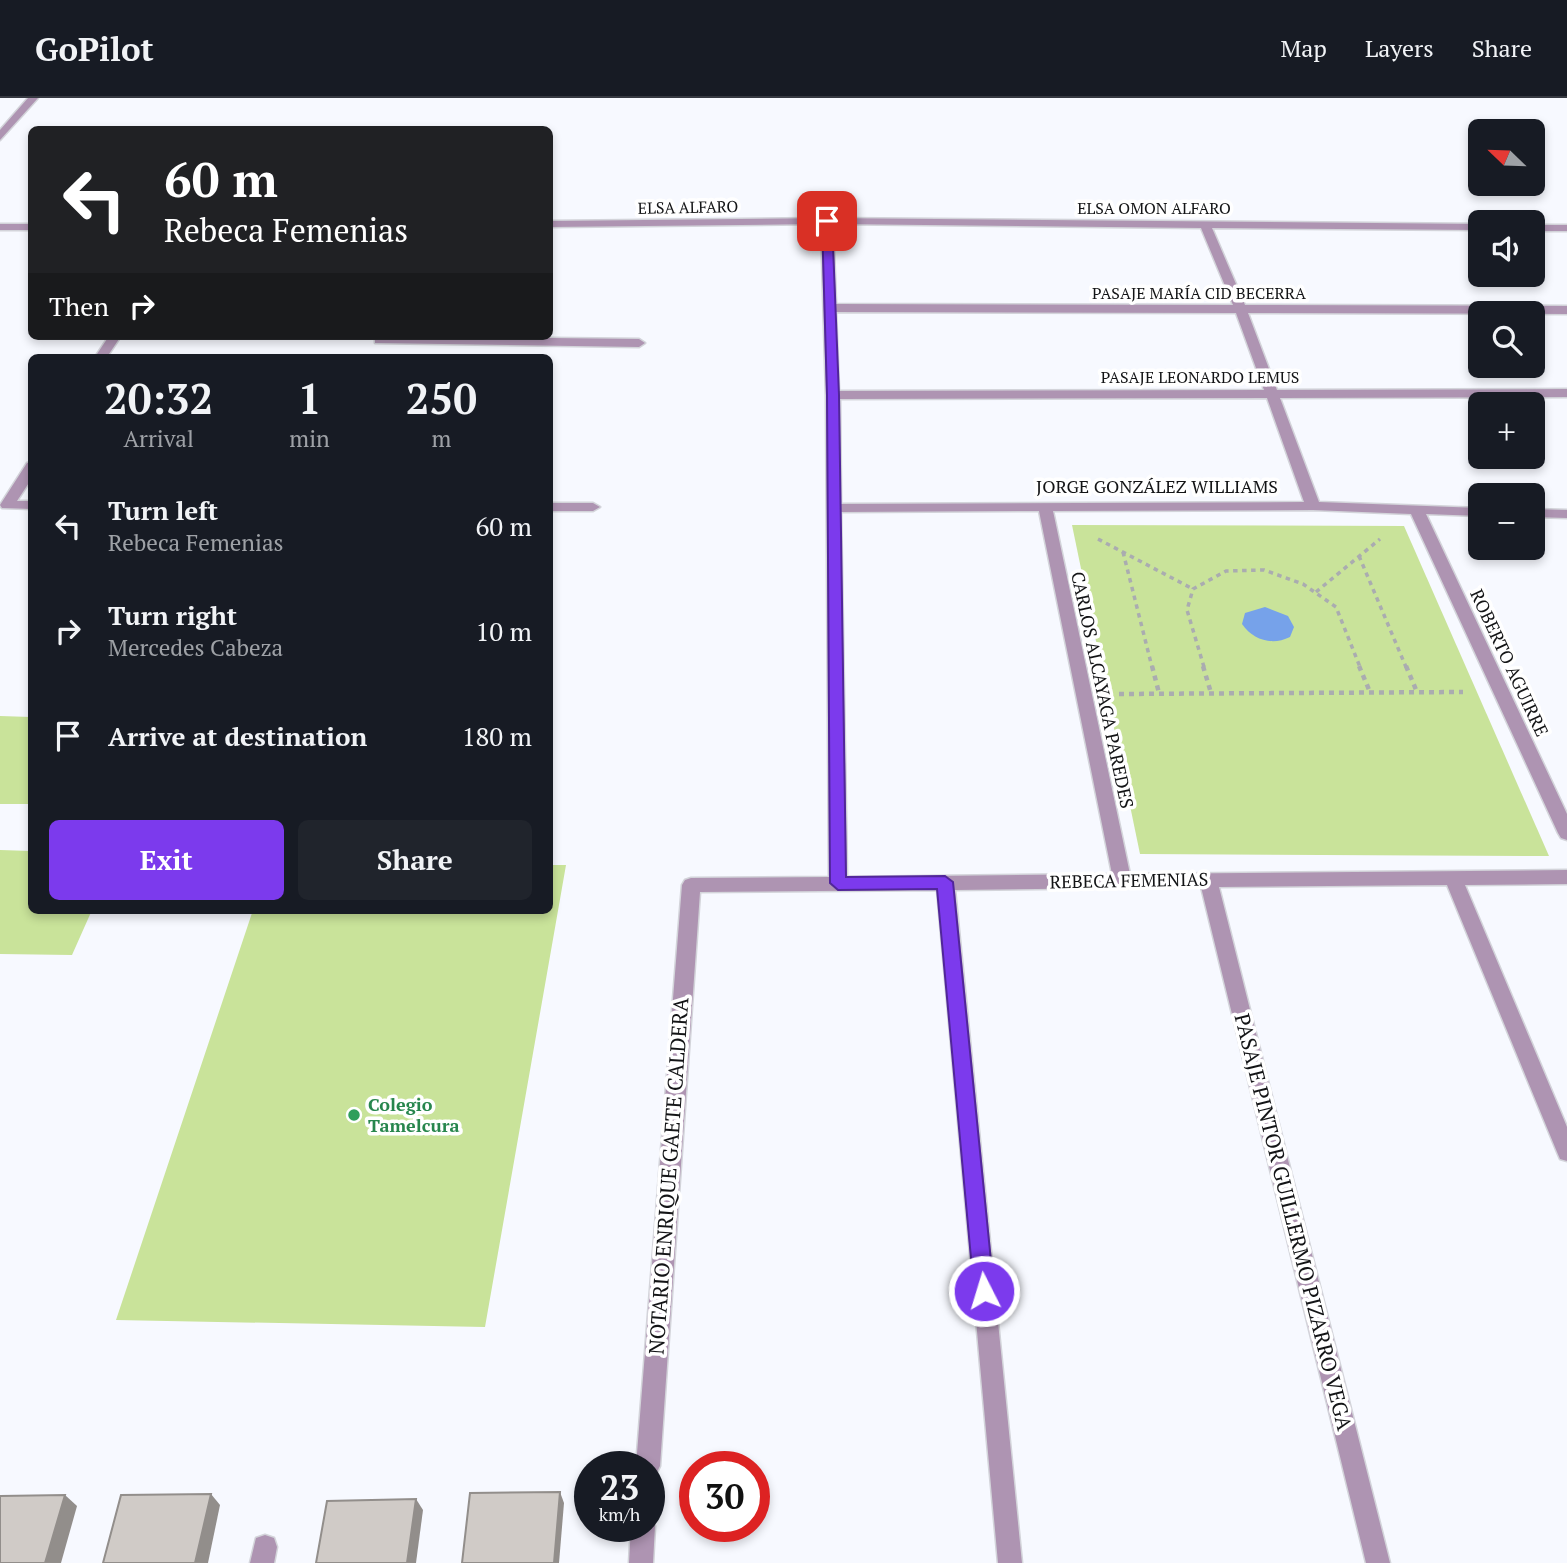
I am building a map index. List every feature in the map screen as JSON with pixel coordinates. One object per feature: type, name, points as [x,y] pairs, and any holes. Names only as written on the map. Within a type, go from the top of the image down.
[{"type":"street","points":[[0,137],[33,98]]},
{"type":"street","points":[[827,221],[833,395],[838,883]]},
{"type":"street","name":"ELSA ALFARO","points":[[553,224],[827,221]]},
{"type":"street","name":"ELSA OMON ALFARO","points":[[827,221],[1468,227]]},
{"type":"street","points":[[1205,224],[1240,308],[1313,506]]},
{"type":"street","points":[[0,227],[28,227]]},
{"type":"street","points":[[1545,228],[1567,228]]},
{"type":"street","points":[[1551,228],[1567,244]]},
{"type":"street","name":"PASAJE MARÍA CID BECERRA","points":[[831,308],[1567,310]]},
{"type":"street","points":[[484,340],[639,343]]},
{"type":"street","name":"PASAJE LEONARDO LEMUS","points":[[833,395],[1567,393]]},
{"type":"street","points":[[28,472],[7,505],[28,505]]},
{"type":"street","name":"JORGE GONZÁLEZ WILLIAMS","points":[[834,508],[1313,506],[1468,511]]},
{"type":"street","points":[[553,507],[593,507]]},
{"type":"street","name":"CARLOS ALCAYAGA PAREDES","points":[[1045,508],[1122,881]]},
{"type":"street","name":"ROBERTO AGUIRRE","points":[[1416,509],[1567,833]]},
{"type":"street","points":[[1545,513],[1567,514]]},
{"type":"street","name":"REBECA FEMENIAS","points":[[691,885],[1567,877]]},
{"type":"street","points":[[1453,878],[1567,1152]]},
{"type":"street","name":"PASAJE PINTOR GUILLERMO PIZARRO VEGA","points":[[1208,880],[1378,1563]]},
{"type":"street","points":[[945,882],[1010,1563]]},
{"type":"street","name":"NOTARIO ENRIQUE GAETE CALDERA","points":[[649,1451],[691,885]]},
{"type":"street","points":[[640,1563],[642,1542]]},
{"type":"path","points":[[1045,508],[1193,589]]},
{"type":"path","points":[[1316,592],[1416,509]]},
{"type":"path","points":[[1123,552],[1159,693]]},
{"type":"path","points":[[1359,556],[1417,692]]},
{"type":"path","points":[[1211,693],[1187,610],[1193,589],[1226,571],[1264,570],[1316,592],[1336,607],[1370,692]]},
{"type":"path","points":[[1083,694],[1501,691]]},
{"type":"green space","points":[[1072,525],[1404,526],[1549,856],[1140,854]]},
{"type":"green space","points":[[0,716],[28,717],[28,804],[0,804]]},
{"type":"green space","points":[[0,850],[28,851],[28,914],[90,914],[72,955],[0,954]]},
{"type":"green space","name":"Colegio Tamelcura","points":[[553,865],[566,865],[485,1327],[116,1320],[252,914],[553,914]]},
{"type":"water","points":[[1265,607],[1288,616],[1294,627],[1290,637],[1276,641],[1263,640],[1246,630],[1242,624],[1245,613]]},
{"type":"building","points":[[560,1492],[554,1563],[462,1563],[470,1493]]},
{"type":"building","points":[[211,1494],[195,1563],[103,1563],[121,1495]]},
{"type":"building","points":[[65,1495],[45,1563],[0,1563],[0,1496]]},
{"type":"building","points":[[416,1499],[407,1563],[316,1563],[327,1501]]},
{"type":"place","name":"Colegio Tamelcura","points":[[354,1115]]},
{"type":"route","points":[[827,221],[833,395],[838,883],[945,882],[984,1291]]}]
